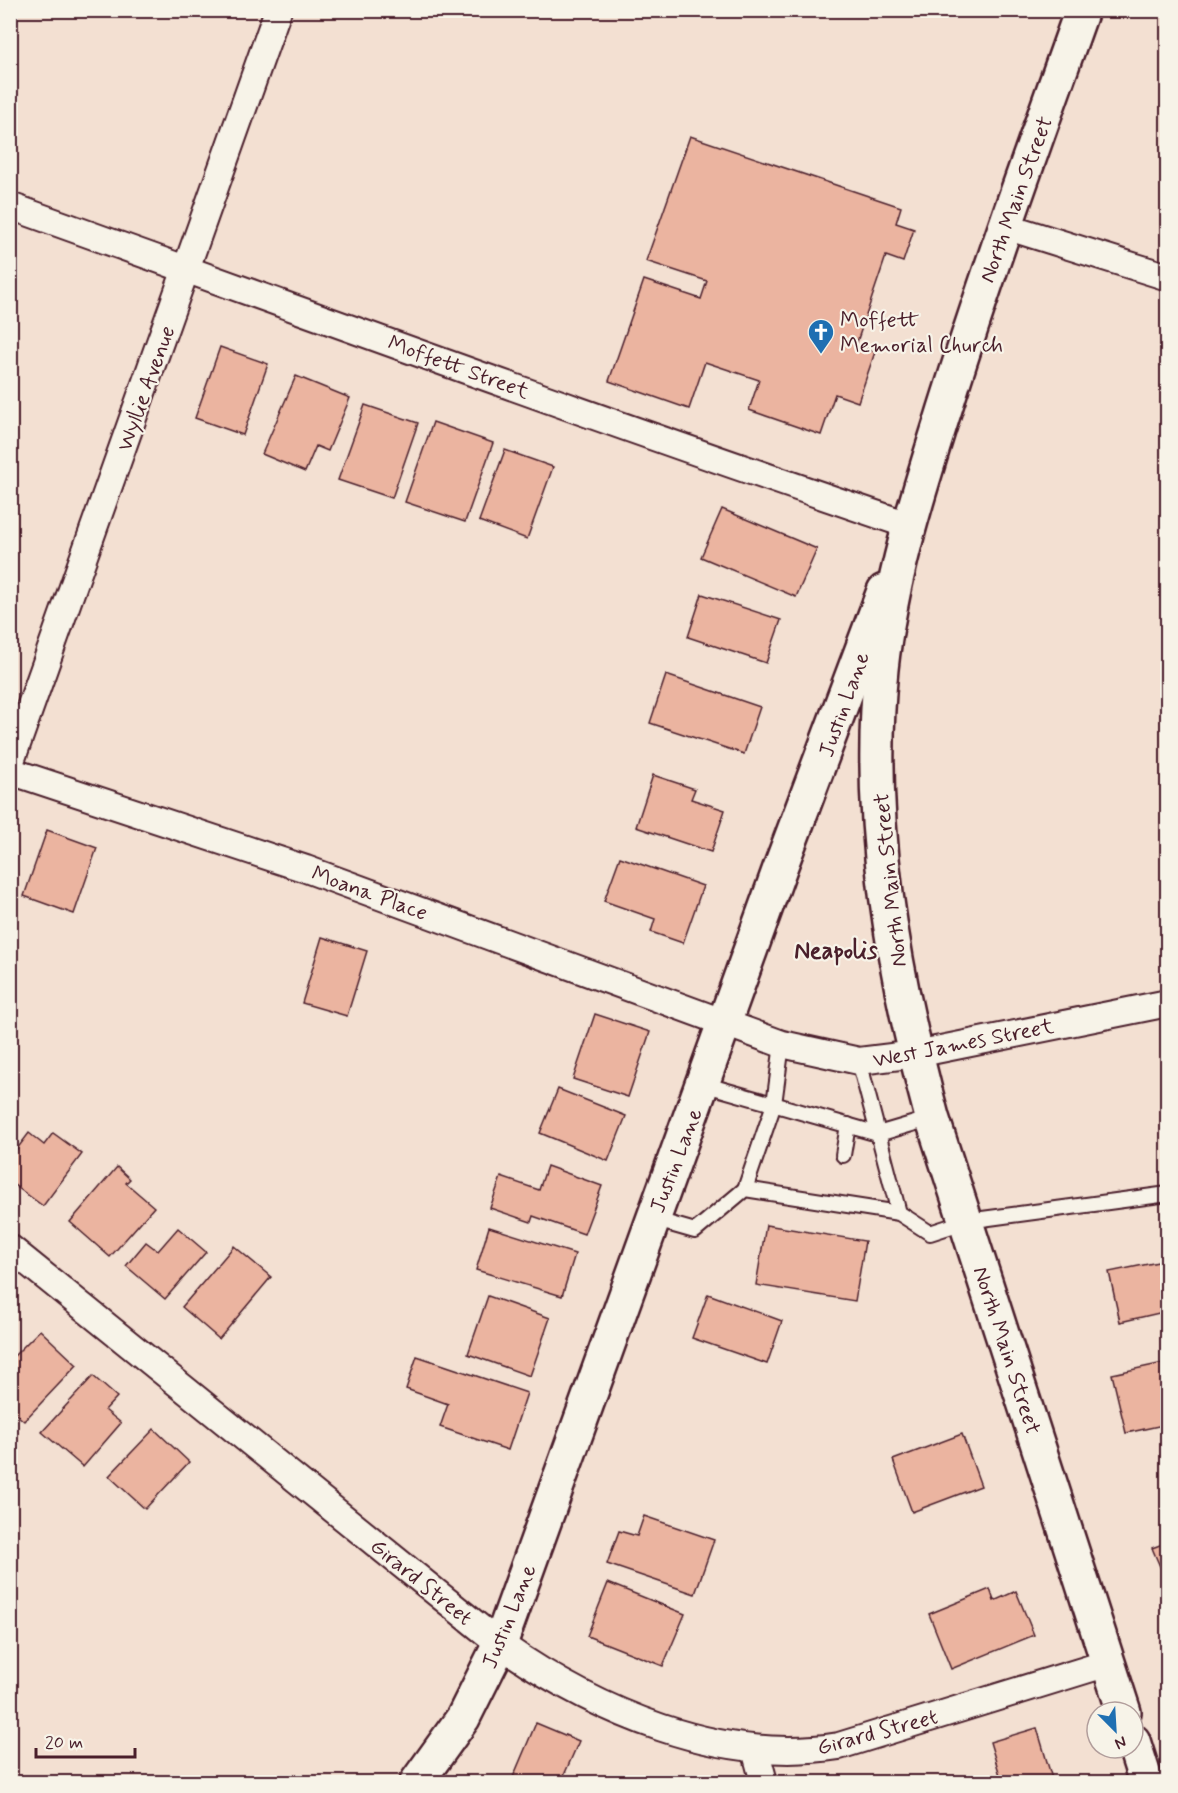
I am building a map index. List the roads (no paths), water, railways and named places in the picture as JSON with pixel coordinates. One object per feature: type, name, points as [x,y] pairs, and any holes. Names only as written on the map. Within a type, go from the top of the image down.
[{"type":"main road","name":"North Main Street","points":[[1082,10],[1005,225],[908,525],[882,668],[877,756],[880,844],[893,948],[932,1118],[1120,1700]]},
{"type":"main road","name":"Justin Lane","points":[[417,1782],[463,1718],[500,1644],[653,1219],[726,1024],[780,868],[908,525]]},
{"type":"main road","points":[[1139,1760],[1146,1782]]},
{"type":"street","name":"Wyllie Avenue","points":[[10,764],[278,10]]},
{"type":"street","name":"Moffett Street","points":[[10,206],[669,444],[908,525]]},
{"type":"street","points":[[1005,225],[1167,277]]},
{"type":"street","name":"Moana Place","points":[[10,771],[306,869],[524,947],[726,1024]]},
{"type":"street","name":"West James Street","points":[[726,1024],[782,1044],[859,1061],[916,1054],[1167,1004]]},
{"type":"street","name":"Girard Street","points":[[10,1248],[500,1644],[528,1664],[622,1713],[685,1734],[755,1749],[806,1751],[839,1746],[1108,1663]]},
{"type":"street","points":[[755,1749],[764,1782]]},
{"type":"lane","points":[[653,1219],[694,1231],[745,1189],[774,1104],[782,1044]]},
{"type":"lane","points":[[859,1061],[899,1213]]},
{"type":"lane","points":[[703,1084],[878,1134],[932,1118]]},
{"type":"lane","points":[[843,1155],[848,1125]]},
{"type":"lane","points":[[745,1189],[837,1197],[899,1213],[930,1233],[967,1221],[1167,1194]]},
{"type":"place","name":"Moffett Memorial Church","points":[[821,355]]},
{"type":"district","name":"Neapolis","points":[[836,950]]}]
